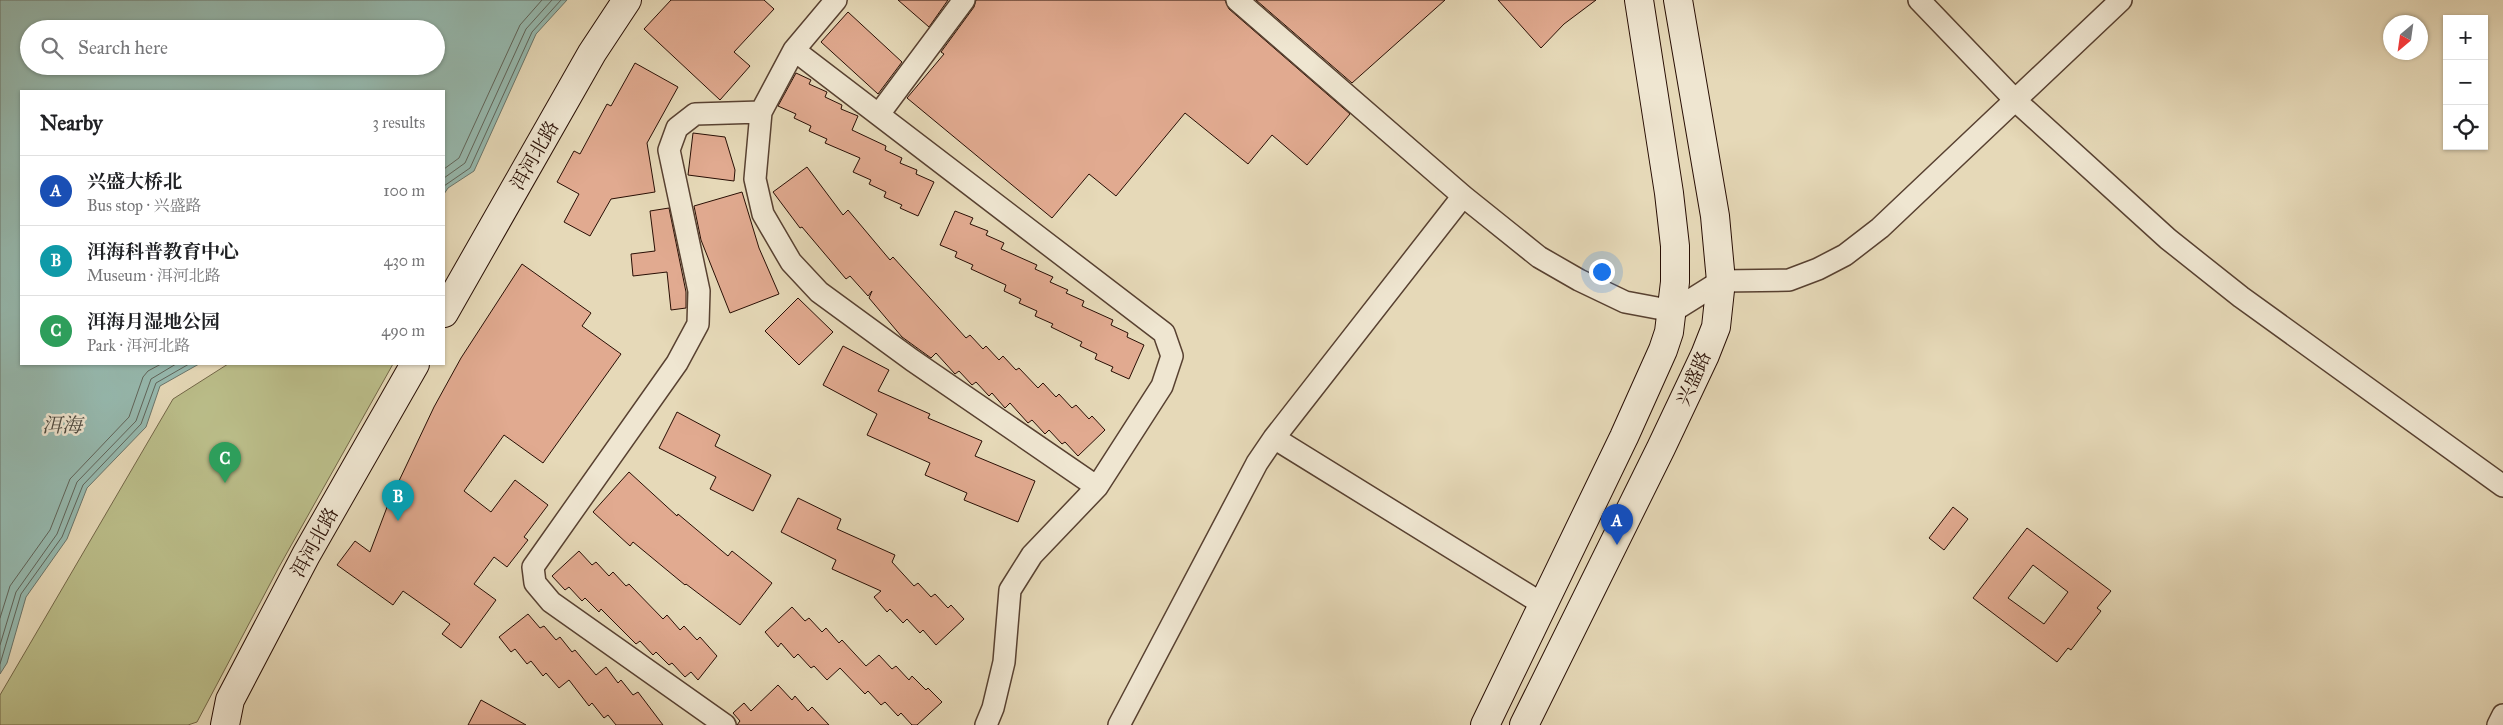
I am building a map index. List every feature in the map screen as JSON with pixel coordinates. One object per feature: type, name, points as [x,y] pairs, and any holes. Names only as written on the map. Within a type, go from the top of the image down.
[{"type":"street","name":"洱河北路","points":[[445,311],[592,53],[627,0]]},
{"type":"street","points":[[836,0],[794,50],[761,112],[756,179],[763,214],[791,262],[819,292],[855,320],[1097,487]]},
{"type":"street","points":[[879,114],[964,0]]},
{"type":"street","points":[[1237,0],[1463,196],[1539,256],[1579,280],[1625,302],[1673,310],[1721,281],[1789,280],[1818,269],[1845,255],[1880,228],[2016,102],[2121,0]]},
{"type":"street","name":"兴盛路","points":[[1485,725],[1624,438],[1663,350],[1673,310],[1675,282],[1673,228],[1639,0]]},
{"type":"street","name":"兴盛路","points":[[1524,725],[1705,355],[1716,327],[1721,281],[1714,216],[1678,0]]},
{"type":"street","points":[[1919,0],[2016,102],[2190,256],[2248,302],[2503,486]]},
{"type":"street","points":[[794,50],[1164,333],[1172,356],[1162,386],[1097,487],[1032,555],[1010,590],[1004,662],[993,708],[986,725]]},
{"type":"street","points":[[725,725],[551,602],[535,583],[533,568],[677,363],[698,324],[699,291],[669,150],[677,128],[695,114],[761,112]]},
{"type":"street","points":[[1120,725],[1257,463],[1274,438],[1463,196]]},
{"type":"street","name":"洱河北路","points":[[224,725],[230,700],[301,563],[414,365]]},
{"type":"street","points":[[1274,438],[1544,605]]},
{"type":"street","points":[[2498,725],[2503,715]]},
{"type":"green space","points":[[226,365],[392,365],[279,567],[197,722],[188,725],[0,725],[0,695],[173,399]]},
{"type":"water","name":"洱海","points":[[0,0],[567,0],[536,34],[474,171],[448,188],[445,192],[445,90],[20,90],[20,365],[197,365],[160,386],[146,427],[87,488],[67,539],[26,597],[7,663],[0,674]]},
{"type":"building","points":[[671,0],[764,0],[774,9],[734,52],[750,66],[720,100],[644,29]]},
{"type":"building","points":[[898,0],[948,0],[929,27]]},
{"type":"building","points":[[976,0],[1225,0],[1229,9],[1350,114],[1307,165],[1272,135],[1248,164],[1185,113],[1116,196],[1089,174],[1052,218],[907,98],[944,54],[941,52],[974,7]]},
{"type":"building","points":[[1256,0],[1445,0],[1352,83]]},
{"type":"building","points":[[1498,0],[1596,0],[1564,24],[1541,48]]},
{"type":"building","points":[[848,12],[902,62],[878,94],[821,42]]},
{"type":"building","points":[[635,63],[678,87],[647,143],[655,192],[611,199],[590,236],[564,222],[579,194],[557,182],[574,151],[580,154],[607,104],[611,106]]},
{"type":"building","points":[[796,73],[811,80],[809,84],[827,92],[825,97],[842,105],[841,109],[858,116],[852,130],[886,146],[885,150],[902,158],[900,163],[917,170],[916,174],[934,182],[918,216],[900,208],[902,205],[884,197],[886,192],[869,184],[871,180],[853,172],[860,158],[825,143],[827,139],[809,131],[811,126],[794,118],[796,114],[778,106]]},
{"type":"building","points":[[693,133],[725,137],[735,170],[734,181],[688,175]]},
{"type":"building","points":[[807,167],[843,215],[848,210],[890,260],[893,257],[966,338],[970,335],[983,349],[986,346],[999,360],[1003,356],[1016,370],[1019,368],[1038,388],[1043,383],[1056,397],[1059,394],[1072,408],[1076,405],[1089,419],[1092,416],[1105,430],[1078,456],[1065,442],[1062,444],[1049,430],[1045,434],[1032,420],[1028,423],[1010,403],[1005,408],[992,393],[989,396],[976,382],[972,385],[959,371],[955,374],[936,353],[931,358],[902,337],[869,298],[872,291],[868,296],[850,276],[846,279],[802,227],[800,228],[773,192]]},
{"type":"building","points":[[742,192],[759,248],[779,294],[730,313],[701,240],[694,206]]},
{"type":"building","points":[[669,208],[686,292],[686,308],[671,310],[667,272],[633,276],[631,254],[655,251],[650,211]]},
{"type":"building","points":[[955,211],[973,218],[970,224],[988,231],[986,235],[1004,243],[1001,249],[1037,265],[1035,269],[1053,277],[1050,282],[1068,290],[1066,293],[1084,301],[1082,306],[1113,320],[1111,325],[1128,333],[1127,337],[1144,345],[1129,379],[1111,371],[1113,367],[1095,359],[1097,354],[1080,346],[1082,342],[1051,327],[1053,324],[1035,316],[1037,311],[1019,303],[1021,299],[1004,291],[1006,285],[971,269],[973,265],[955,257],[957,252],[940,245]]},
{"type":"building","points":[[522,264],[591,313],[582,326],[621,354],[543,463],[504,435],[464,491],[491,512],[515,480],[548,505],[524,537],[528,540],[507,567],[494,557],[474,584],[496,600],[461,648],[442,634],[450,624],[403,591],[393,605],[337,565],[355,541],[370,552],[389,502],[434,407],[461,358]]},
{"type":"building","points":[[798,298],[833,332],[799,365],[765,331]]},
{"type":"building","points":[[843,346],[889,370],[878,391],[930,414],[928,418],[982,441],[975,456],[1035,481],[1018,522],[964,500],[967,493],[925,475],[930,463],[867,435],[877,414],[823,385]]},
{"type":"building","points":[[677,412],[720,435],[715,446],[771,475],[753,511],[710,489],[716,477],[659,448]]},
{"type":"building","points":[[629,472],[677,516],[678,514],[728,556],[732,551],[772,583],[740,625],[685,585],[633,542],[630,546],[593,512]]},
{"type":"building","points":[[798,498],[841,519],[837,529],[895,555],[892,562],[914,586],[918,583],[931,597],[935,594],[948,608],[951,605],[964,619],[936,645],[923,630],[920,633],[907,619],[903,623],[890,609],[887,612],[874,597],[881,591],[832,569],[836,560],[781,532]]},
{"type":"building","points":[[1953,507],[1968,519],[1944,550],[1929,538]]},
{"type":"building","points":[[2027,528],[2111,591],[2097,608],[2101,611],[2071,650],[2068,648],[2057,662],[1973,598]],"holes":[[[2033,565],[2068,592],[2044,624],[2008,598]]]},
{"type":"building","points":[[579,551],[592,565],[596,562],[609,576],[613,572],[626,586],[629,584],[663,619],[667,615],[680,630],[684,626],[697,640],[700,637],[717,656],[698,680],[691,672],[685,677],[672,663],[669,665],[656,652],[653,655],[640,641],[636,644],[601,609],[599,612],[585,598],[582,601],[569,587],[565,590],[552,576]]},
{"type":"building","points":[[792,607],[805,621],[809,618],[822,632],[826,628],[839,643],[842,640],[866,666],[879,655],[892,669],[896,666],[909,680],[912,676],[942,702],[917,725],[912,725],[901,713],[898,716],[885,702],[881,705],[868,691],[865,694],[840,668],[827,680],[814,666],[811,668],[798,654],[794,658],[781,643],[778,647],[765,632]]},
{"type":"building","points":[[528,614],[540,628],[544,626],[556,640],[560,637],[572,652],[575,650],[596,675],[606,667],[618,683],[621,680],[633,695],[638,692],[663,725],[616,725],[608,715],[604,718],[592,703],[589,706],[569,680],[559,688],[546,673],[543,676],[531,661],[527,664],[515,649],[511,652],[499,637]]},
{"type":"building","points":[[778,685],[792,700],[795,696],[808,711],[812,707],[829,725],[737,725],[740,721],[733,713],[744,703],[751,711]]},
{"type":"building","points":[[481,700],[526,725],[468,725]]},
{"type":"place","name":"洱海月湿地公园","points":[[225,483]]},
{"type":"place","name":"洱海科普教育中心","points":[[398,521]]},
{"type":"place","name":"兴盛大桥北","points":[[1617,545]]}]
